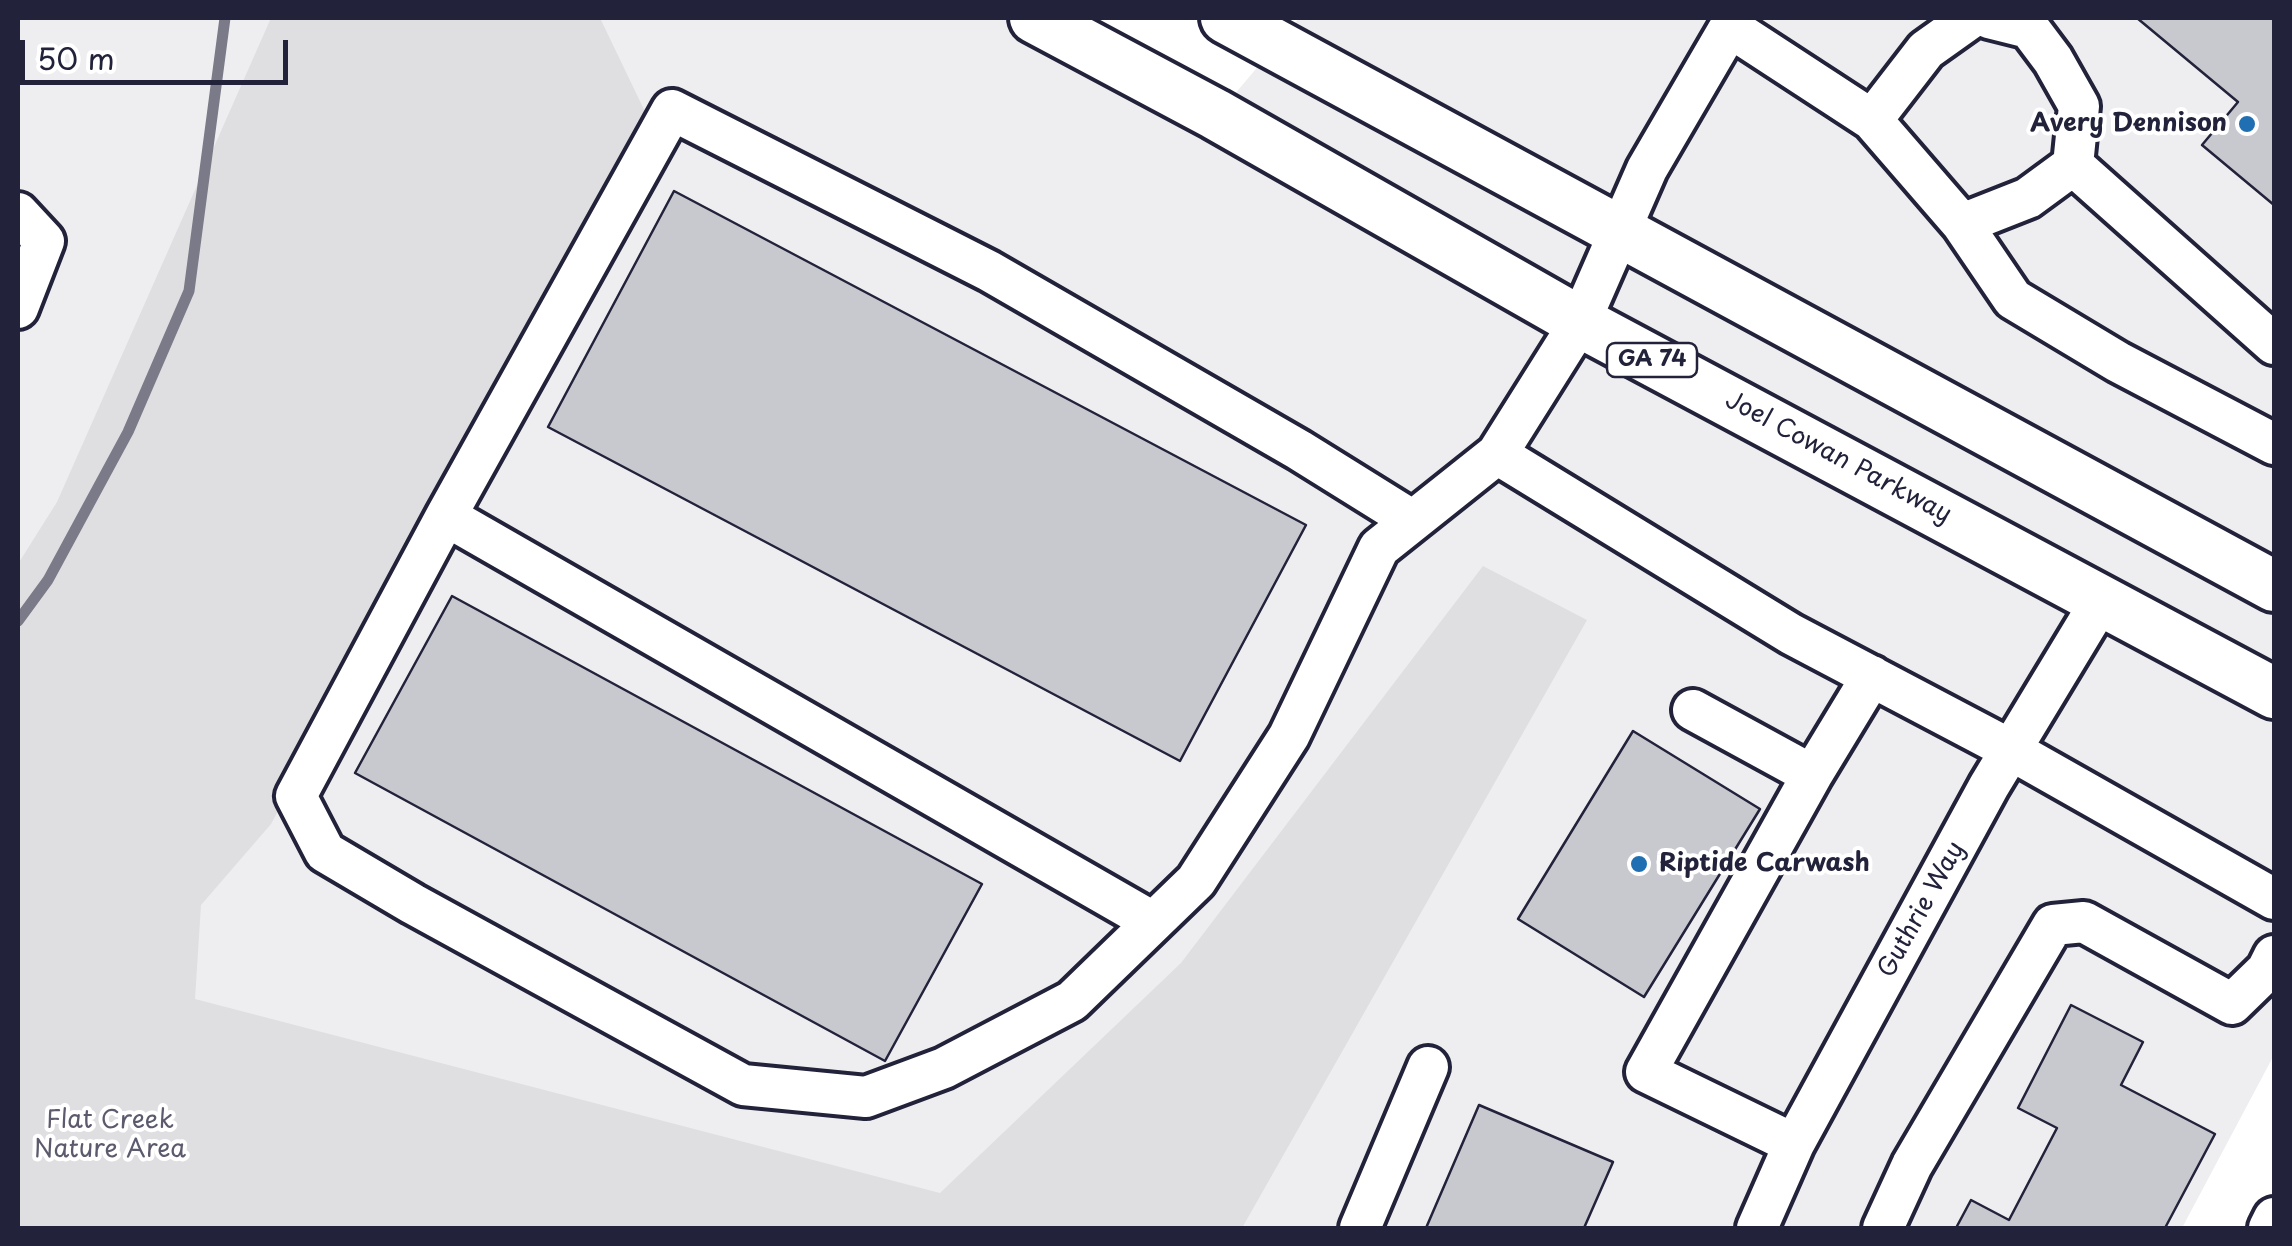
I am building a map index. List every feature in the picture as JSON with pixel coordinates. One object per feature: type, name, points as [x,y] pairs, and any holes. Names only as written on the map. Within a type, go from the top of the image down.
[{"type":"main road","name":"Joel Cowan Parkway","points":[[1035,18],[1215,114],[1580,322],[2274,693]]},
{"type":"main road","points":[[1226,18],[2274,586]]},
{"type":"street","points":[[1872,120],[1926,50],[1971,18]]},
{"type":"street","points":[[1962,224],[2028,198],[2073,165],[2079,106],[2029,28],[1989,18]]},
{"type":"street","points":[[1412,521],[1299,450],[989,272],[672,110],[446,516],[296,796],[325,852],[743,1085],[866,1097],[944,1068],[1072,1001],[1196,881],[1289,736],[1379,548],[1497,454],[1580,322],[1644,178],[1733,23],[1872,120],[1962,224],[2013,299],[2118,362],[2274,444]]},
{"type":"street","points":[[2073,165],[2274,344]]},
{"type":"street","points":[[18,213],[44,241],[18,308]]},
{"type":"street","points":[[1497,454],[1791,634],[2011,750],[2274,899]]},
{"type":"street","points":[[446,516],[1153,922]]},
{"type":"street","name":"Guthrie Way","points":[[1757,1228],[1794,1144],[2011,750],[2102,600]]},
{"type":"street","points":[[1794,1144],[1646,1072],[1812,775],[1872,676]]},
{"type":"street","points":[[1693,710],[1812,775]]},
{"type":"street","points":[[1883,1228],[1912,1165],[2053,925],[2084,922],[2232,1004],[2267,970],[2274,956]]},
{"type":"street","points":[[1360,1228],[1428,1067]]},
{"type":"street","points":[[2269,1228],[2274,1218]]},
{"type":"shaded area","points":[[18,18],[1060,18],[1228,102],[1299,18],[2274,18],[2274,1055],[2182,1228],[860,1228],[18,1015]]},
{"type":"green space","name":"Flat Creek Nature Area","points":[[271,18],[600,18],[649,120],[271,824],[201,905],[195,999],[940,1193],[1181,963],[1483,566],[1587,620],[1242,1228],[18,1228],[18,564],[57,502]]},
{"type":"building","name":"Avery Dennison","points":[[2137,18],[2274,18],[2274,205],[2202,145],[2238,102]]},
{"type":"building","points":[[674,191],[1306,525],[1180,761],[548,427]]},
{"type":"building","points":[[452,596],[982,884],[885,1061],[355,773]]},
{"type":"building","name":"Riptide Carwash","points":[[1633,731],[1760,809],[1644,997],[1518,919]]},
{"type":"building","points":[[2071,1005],[2143,1042],[2121,1085],[2215,1134],[2165,1228],[1956,1228],[1971,1200],[2009,1220],[2057,1128],[2018,1108]]},
{"type":"building","points":[[1479,1105],[1613,1162],[1584,1228],[1426,1228]]},
{"type":"waterway","points":[[18,621],[48,580],[128,432],[189,291],[225,18]]},
{"type":"place","name":"Avery Dennison","points":[[2247,124]]},
{"type":"place","name":"Riptide Carwash","points":[[1639,864]]}]
